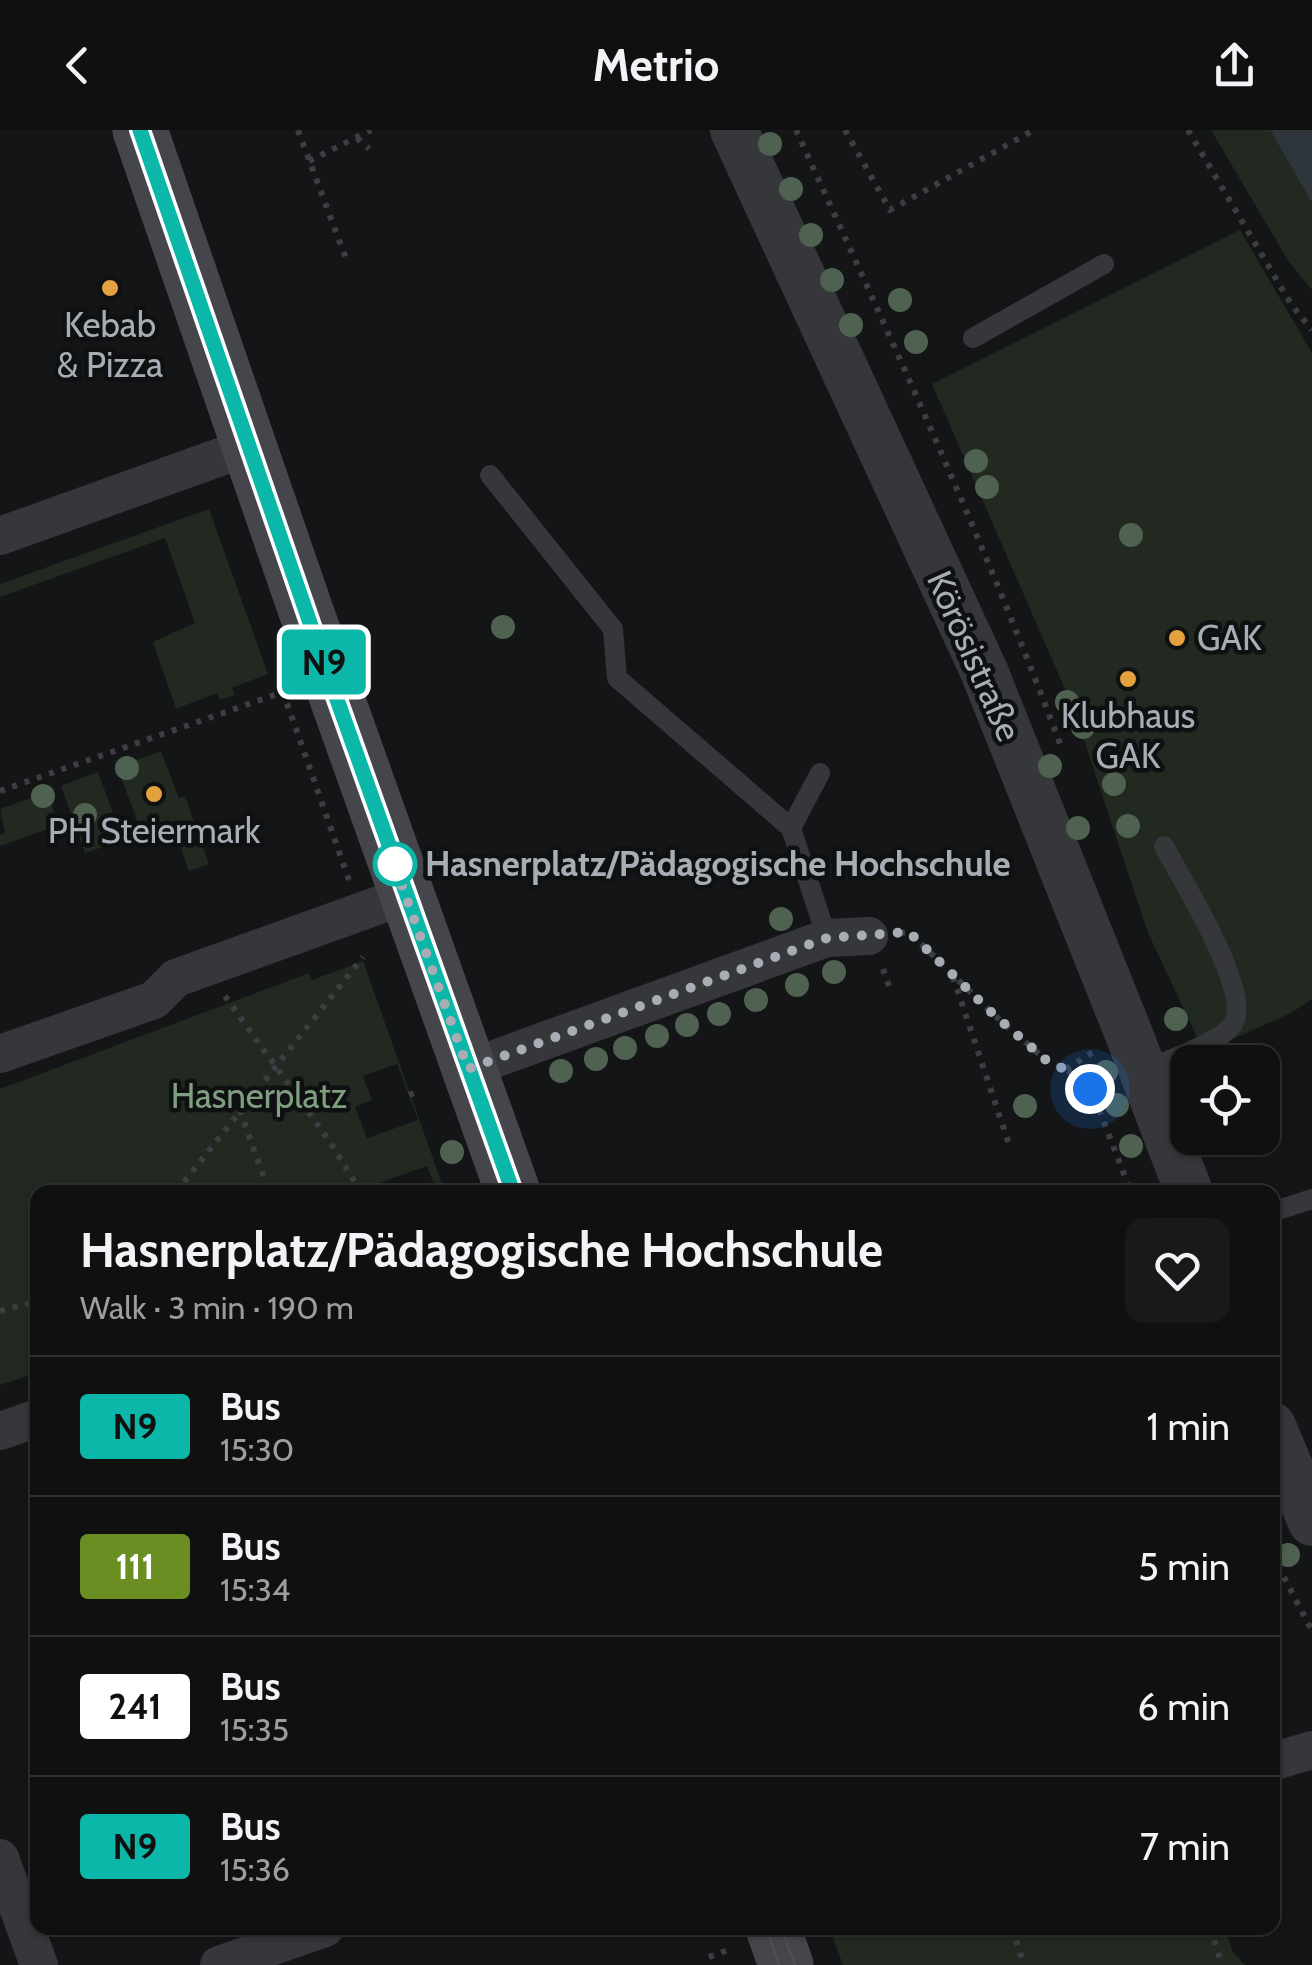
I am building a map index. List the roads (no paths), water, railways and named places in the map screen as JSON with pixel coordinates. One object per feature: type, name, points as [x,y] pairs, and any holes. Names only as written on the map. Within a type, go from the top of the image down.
[{"type":"main road","points":[[140,130],[248,447],[511,1185]]},
{"type":"main road","points":[[751,1939],[786,1965]]},
{"type":"street","name":"Körösistraße","points":[[734,130],[984,671],[1126,1058],[1186,1185]]},
{"type":"street","points":[[0,536],[248,447]]},
{"type":"street","points":[[0,1054],[154,1000],[176,978],[406,895]]},
{"type":"street","points":[[468,1069],[827,938],[876,952]]},
{"type":"street","points":[[0,1431],[30,1421]]},
{"type":"street","points":[[1280,1445],[1312,1522]]},
{"type":"street","points":[[1280,1760],[1312,1750]]},
{"type":"street","points":[[0,1858],[40,1965]]},
{"type":"street","points":[[218,1965],[305,1935]]},
{"type":"lane","points":[[973,338],[1104,264]]},
{"type":"lane","points":[[490,475],[613,629],[617,678],[791,828],[827,938]]},
{"type":"lane","points":[[791,828],[820,773]]},
{"type":"lane","points":[[1126,1058],[1214,1039],[1232,1024],[1237,1006],[1230,974],[1164,846]]},
{"type":"lane","points":[[1280,1209],[1312,1198]]},
{"type":"tram line","points":[[130,130],[503,1185]]},
{"type":"tram line","points":[[148,130],[156,166],[268,480]]},
{"type":"tram line","points":[[768,1935],[779,1965]]},
{"type":"tram line","points":[[784,1935],[795,1965]]},
{"type":"place","name":"Kebab & Pizza","points":[[110,288]]},
{"type":"place","name":"GAK","points":[[1177,638]]},
{"type":"place","name":"Klubhaus GAK","points":[[1128,679]]},
{"type":"place","name":"PH Steiermark","points":[[154,794]]},
{"type":"place","name":"Hasnerplatz/Pädagogische Hochschule","points":[[395,864]]},
{"type":"park label","name":"Hasnerplatz","points":[[259,1096]]}]
